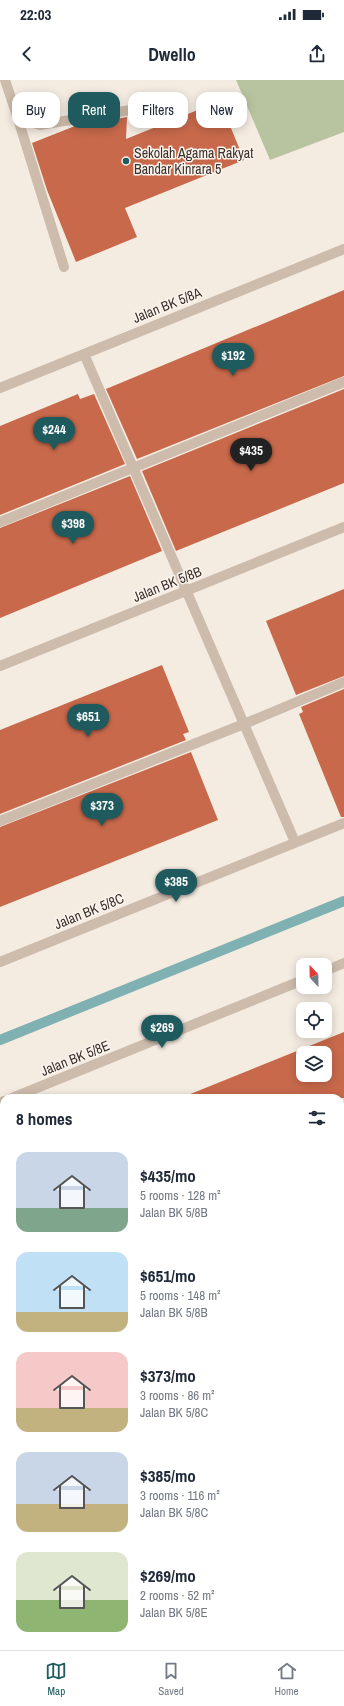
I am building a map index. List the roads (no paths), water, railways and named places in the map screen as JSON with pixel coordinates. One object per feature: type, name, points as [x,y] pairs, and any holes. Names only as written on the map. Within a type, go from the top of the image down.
[{"type":"street","points":[[5,80],[12,101]]},
{"type":"street","points":[[60,122],[128,110]]},
{"type":"street","points":[[21,128],[64,268]]},
{"type":"street","name":"Jalan BK 5/8A","points":[[0,388],[344,248]]},
{"type":"street","points":[[84,354],[296,842]]},
{"type":"street","points":[[0,522],[344,382]]},
{"type":"street","name":"Jalan BK 5/8B","points":[[0,666],[344,527]]},
{"type":"street","points":[[0,821],[244,724],[344,682]]},
{"type":"street","name":"Jalan BK 5/8C","points":[[0,962],[344,822]]},
{"type":"street","points":[[332,968],[344,963]]},
{"type":"street","name":"Jalan BK 5/8E","points":[[22,1094],[296,983]]},
{"type":"waterway","points":[[0,1040],[344,901]]},
{"type":"place","name":"Sekolah Agama Rakyat Bandar Kinrara 5","points":[[126,161]]}]
